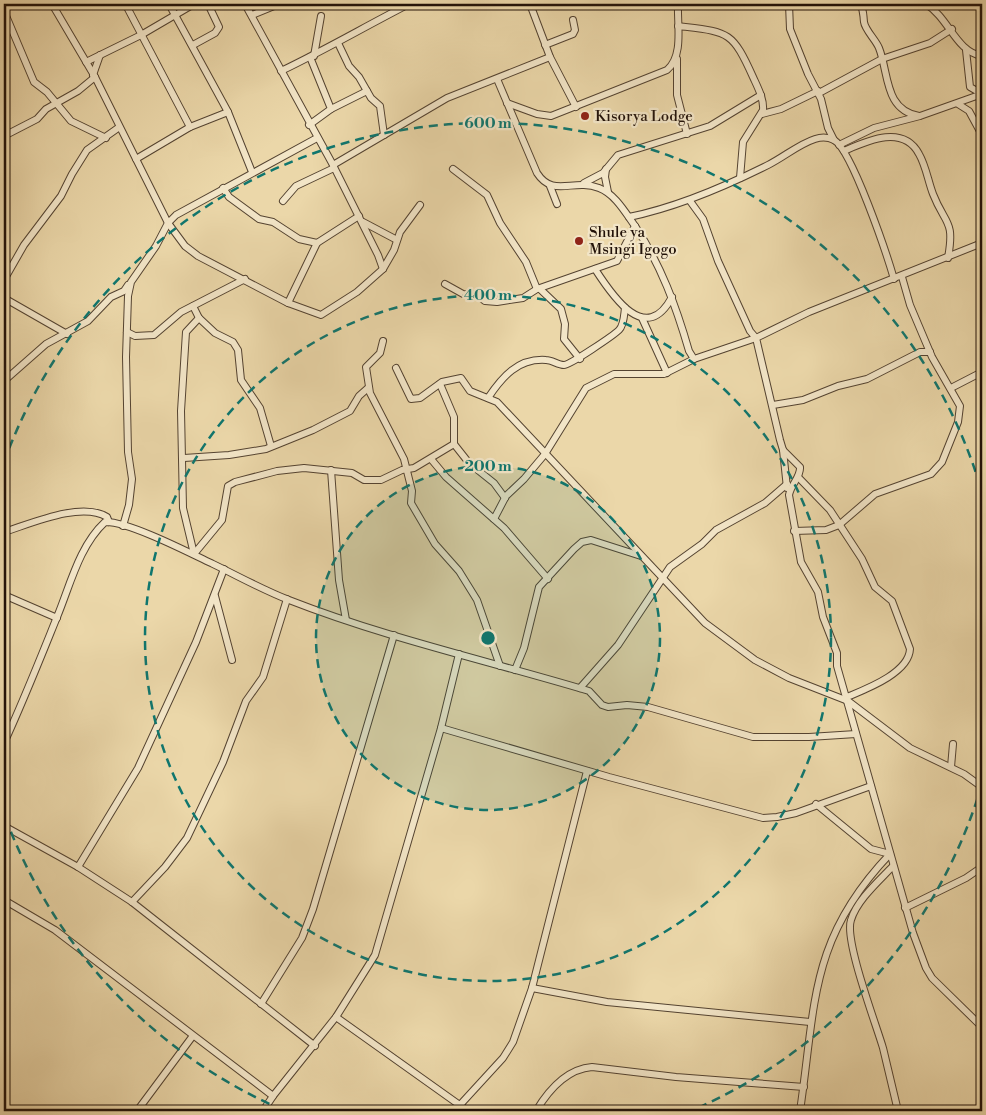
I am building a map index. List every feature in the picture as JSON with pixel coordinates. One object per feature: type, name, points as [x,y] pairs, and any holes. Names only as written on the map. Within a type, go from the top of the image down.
[{"type":"main road","points":[[4,7],[8,4]]},
{"type":"street","points":[[52,4],[94,76],[118,128],[168,223],[191,252],[288,303],[321,315],[357,292],[383,269],[394,250],[400,232],[420,205]]},
{"type":"street","points":[[131,4],[128,10],[190,127]]},
{"type":"street","points":[[169,4],[228,112],[252,172]]},
{"type":"street","points":[[86,62],[141,35],[194,4]]},
{"type":"street","points":[[192,45],[215,33],[219,27],[208,4]]},
{"type":"street","points":[[245,4],[309,124],[334,166],[361,219],[383,269]]},
{"type":"street","points":[[252,15],[279,4]]},
{"type":"street","points":[[281,71],[338,44],[369,24],[409,4]]},
{"type":"street","points":[[530,4],[550,57],[576,107]]},
{"type":"street","points":[[678,4],[678,95],[687,134]]},
{"type":"street","points":[[789,4],[790,29],[808,74],[818,92],[828,128],[839,145],[876,224],[894,279]]},
{"type":"street","points":[[860,4],[865,12],[864,23],[879,47],[885,78],[894,98],[905,111],[920,116]]},
{"type":"street","points":[[926,4],[940,15],[966,50],[972,54],[982,56]]},
{"type":"street","points":[[4,10],[34,82],[47,92],[71,121],[106,138]]},
{"type":"street","points":[[321,16],[312,56],[331,109]]},
{"type":"street","points":[[545,45],[573,34],[575,30],[573,20]]},
{"type":"street","points":[[678,26],[712,30],[731,37],[746,60],[761,95],[764,106],[762,114],[742,142],[740,178]]},
{"type":"street","points":[[762,114],[781,109],[882,59],[930,44],[952,29]]},
{"type":"street","points":[[338,44],[346,61],[380,106],[384,135]]},
{"type":"street","points":[[966,50],[970,87],[982,94]]},
{"type":"street","points":[[507,102],[546,116],[555,115],[667,70],[674,63],[677,54]]},
{"type":"street","points":[[4,136],[37,119],[46,109],[78,91],[94,76],[100,55]]},
{"type":"street","points":[[283,201],[296,186],[334,166],[447,98],[550,57]]},
{"type":"street","points":[[497,79],[543,183],[550,186],[583,184],[608,192]]},
{"type":"street","points":[[309,124],[331,109],[367,91]]},
{"type":"street","points":[[839,145],[874,128],[920,116],[982,94]]},
{"type":"street","points":[[583,184],[603,173],[618,155],[719,122],[761,95]]},
{"type":"street","points":[[958,104],[969,111],[982,135]]},
{"type":"street","points":[[136,159],[190,127],[228,112]]},
{"type":"street","points":[[4,280],[24,245],[62,196],[72,174],[87,150],[118,128]]},
{"type":"street","points":[[629,217],[690,200],[740,178],[814,139],[823,137],[839,145],[882,137],[896,138],[911,144],[919,154],[937,204],[950,225],[948,258]]},
{"type":"street","points":[[4,381],[46,344],[88,321],[111,297],[124,291],[156,246],[168,223],[176,215],[317,138]]},
{"type":"street","points":[[606,168],[605,177],[608,192],[629,217],[660,266],[689,351],[694,359]]},
{"type":"street","points":[[453,169],[487,195],[500,224],[526,262],[538,289],[561,309],[565,324],[564,339],[580,359]]},
{"type":"street","points":[[550,186],[557,204]]},
{"type":"street","points":[[223,188],[229,197],[259,219],[273,222],[299,239],[317,243]]},
{"type":"street","points":[[690,200],[703,219],[728,284],[750,331],[756,338],[783,450],[794,531],[801,562],[818,592],[823,617],[837,653],[837,666],[848,699],[905,908],[926,968],[932,978],[982,1028]]},
{"type":"street","points":[[361,219],[397,240]]},
{"type":"street","points":[[288,303],[317,243],[361,219]]},
{"type":"street","points":[[445,284],[463,294],[478,295],[492,303],[523,298],[538,289],[617,260],[635,226]]},
{"type":"street","points":[[494,519],[505,498],[545,454],[586,388],[614,374],[649,376],[668,373],[694,359],[756,338],[809,312],[902,277],[982,243]]},
{"type":"street","points":[[595,269],[625,308],[642,318],[654,318],[660,314],[672,297]]},
{"type":"street","points":[[794,531],[826,530],[840,525],[875,494],[931,474],[942,462],[954,433],[960,406],[930,352],[910,305],[902,277]]},
{"type":"street","points":[[126,332],[144,337],[154,335],[167,326],[173,318],[245,279]]},
{"type":"street","points":[[123,526],[129,505],[132,479],[128,452],[126,332],[126,306],[131,282]]},
{"type":"street","points":[[4,298],[67,334]]},
{"type":"street","points":[[193,306],[199,318],[215,333],[233,342],[238,350],[241,380],[260,408],[271,446]]},
{"type":"street","points":[[488,398],[501,378],[518,366],[544,360],[564,365],[580,359],[618,331],[624,319],[625,308]]},
{"type":"street","points":[[624,319],[634,314]]},
{"type":"street","points":[[194,554],[183,508],[184,458],[181,410],[186,332],[199,318]]},
{"type":"street","points":[[642,318],[668,373]]},
{"type":"street","points":[[383,342],[380,353],[366,368],[368,388],[399,447],[412,491],[411,503],[435,544],[459,571],[477,600],[500,666]]},
{"type":"street","points":[[772,405],[803,400],[838,386],[867,379],[920,352],[930,352]]},
{"type":"street","points":[[396,368],[411,399],[420,398],[440,384],[461,378],[470,392],[497,402],[705,623],[738,650],[789,678],[848,699],[910,748],[951,767],[982,787]]},
{"type":"street","points":[[951,388],[982,372]]},
{"type":"street","points":[[440,384],[454,417],[454,444],[469,463],[494,483],[505,498]]},
{"type":"street","points":[[184,458],[236,454],[271,446],[313,430],[350,411],[358,396],[368,388]]},
{"type":"street","points":[[194,554],[222,520],[228,486],[231,484],[277,471],[304,468],[352,473],[370,481],[385,479],[407,469],[414,468],[454,444]]},
{"type":"street","points":[[783,450],[800,467],[798,477],[792,484],[789,495]]},
{"type":"street","points":[[431,459],[446,477],[494,519],[548,579]]},
{"type":"street","points":[[331,470],[339,580],[346,620]]},
{"type":"street","points":[[798,477],[826,505],[862,559],[875,586],[892,600],[910,649],[898,670],[883,681],[848,699]]},
{"type":"street","points":[[580,688],[618,645],[662,576],[670,567],[702,544],[716,530],[766,503],[787,484]]},
{"type":"street","points":[[4,532],[57,515],[78,512],[96,512],[107,517],[108,522]]},
{"type":"street","points":[[4,744],[88,545],[98,528],[105,522],[123,526],[194,554],[287,599],[394,635],[580,688],[593,693],[602,705],[608,707],[626,705],[648,707],[753,737],[809,737],[856,734]]},
{"type":"street","points":[[515,670],[526,639],[539,587],[574,549],[582,542],[591,540],[644,557]]},
{"type":"street","points":[[78,867],[138,768],[196,642],[224,569]]},
{"type":"street","points":[[4,595],[57,618]]},
{"type":"street","points":[[215,595],[232,660]]},
{"type":"street","points":[[132,902],[165,867],[187,838],[222,762],[246,701],[263,677],[287,599]]},
{"type":"street","points":[[262,1004],[302,938],[313,910],[394,635]]},
{"type":"street","points":[[263,1111],[336,1017],[375,955],[441,728],[459,654]]},
{"type":"street","points":[[441,728],[588,771],[762,818],[777,818],[871,786]]},
{"type":"street","points":[[951,767],[953,744]]},
{"type":"street","points":[[459,1106],[503,1058],[513,1042],[532,988],[588,771]]},
{"type":"street","points":[[816,804],[871,849],[890,854]]},
{"type":"street","points":[[4,826],[78,867],[132,902],[315,1046]]},
{"type":"street","points":[[800,1111],[816,986],[831,939],[855,896],[890,854]]},
{"type":"street","points":[[894,866],[860,904],[851,919],[850,926],[854,949],[883,1048],[898,1111]]},
{"type":"street","points":[[905,908],[966,878],[982,867]]},
{"type":"street","points":[[4,900],[55,930],[192,1037],[273,1096]]},
{"type":"street","points":[[532,988],[614,1002],[810,1022]]},
{"type":"street","points":[[336,1017],[468,1111]]},
{"type":"street","points":[[137,1111],[192,1037]]},
{"type":"street","points":[[536,1111],[555,1087],[571,1072],[581,1068],[592,1067],[676,1077],[804,1087]]},
{"type":"place","name":"Kisorya Lodge","points":[[585,116]]},
{"type":"place","name":"Shule ya Msingi Igogo","points":[[579,241]]}]
